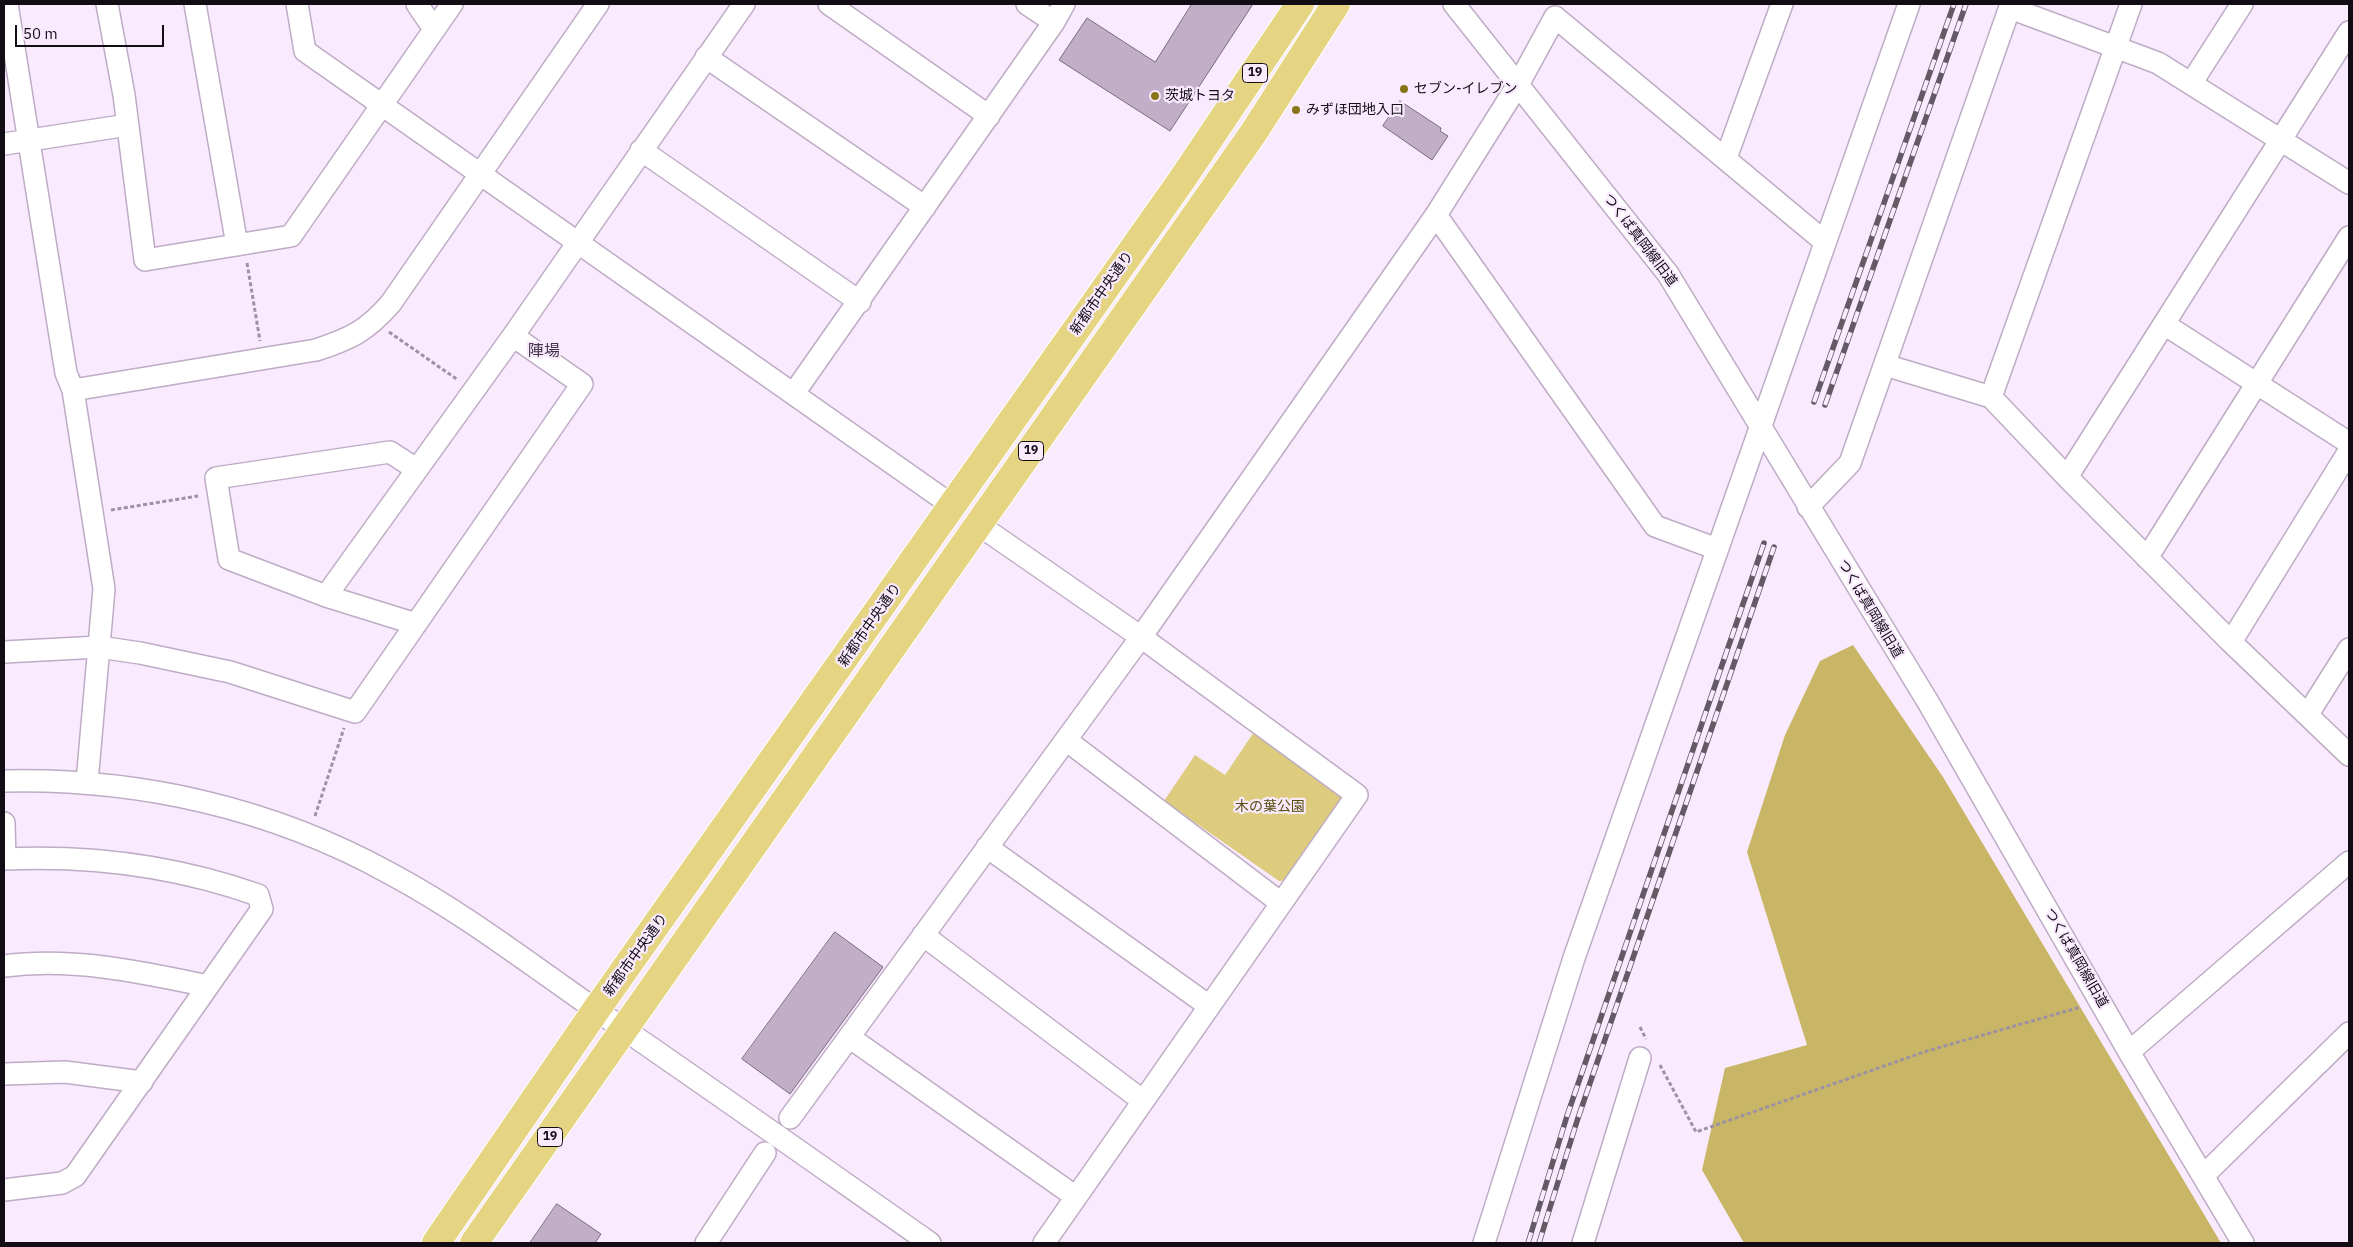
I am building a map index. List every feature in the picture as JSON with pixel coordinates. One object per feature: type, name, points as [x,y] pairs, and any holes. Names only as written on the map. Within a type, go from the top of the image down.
[{"type":"main road","name":"新都市中央通り","points":[[436,1243],[596,1010],[1181,181],[1300,4]]},
{"type":"main road","name":"19","points":[[474,1243],[626,1030],[1254,132],[1336,4]]},
{"type":"street","points":[[7,4],[66,372],[73,390],[104,589],[87,782]]},
{"type":"street","points":[[107,4],[128,124],[145,260],[291,236],[452,4]]},
{"type":"street","points":[[195,4],[241,244]]},
{"type":"street","points":[[297,4],[305,51],[953,506]]},
{"type":"street","points":[[417,4],[434,28]]},
{"type":"street","points":[[73,390],[316,350],[346,340],[374,322],[391,303],[598,4]]},
{"type":"street","points":[[326,596],[416,468],[513,336],[744,4]]},
{"type":"street","points":[[829,4],[989,116]]},
{"type":"street","points":[[1027,4],[1054,22]]},
{"type":"street","points":[[794,393],[860,302],[1054,22],[1064,4]]},
{"type":"street","name":"つくば真岡線旧道","points":[[1454,4],[1519,83],[1668,274],[1928,702],[2129,1052],[2243,1243]]},
{"type":"street","points":[[1726,158],[1782,4]]},
{"type":"street","points":[[1484,1243],[1574,958],[1759,426],[1909,4]]},
{"type":"street","points":[[1991,397],[2131,4]]},
{"type":"street","points":[[2192,82],[2242,4]]},
{"type":"street","points":[[1808,507],[1850,463],[2010,6],[2158,63],[2192,82],[2349,182]]},
{"type":"street","points":[[790,1118],[1141,637],[1436,215],[1519,83],[1559,11],[1825,242]]},
{"type":"street","points":[[2066,477],[2349,32]]},
{"type":"street","points":[[706,57],[925,207]]},
{"type":"street","points":[[4,144],[128,124]]},
{"type":"street","points":[[641,150],[860,302]]},
{"type":"street","points":[[1436,215],[1656,526],[1717,549]]},
{"type":"street","points":[[2147,558],[2349,237]]},
{"type":"street","points":[[2164,324],[2349,443]]},
{"type":"street","points":[[4,652],[99,647],[140,653],[230,672],[355,712],[582,384],[513,336]]},
{"type":"street","points":[[1885,365],[1991,397],[2066,477],[2231,642],[2349,755]]},
{"type":"street","points":[[2231,642],[2349,451]]},
{"type":"street","points":[[416,468],[390,452],[216,478],[229,559],[326,596],[416,624]]},
{"type":"street","points":[[979,525],[1141,637],[1357,795],[1044,1243]]},
{"type":"street","points":[[2308,714],[2349,650]]},
{"type":"street","points":[[1066,740],[1281,903]]},
{"type":"street","points":[[4,781],[87,782],[152,790],[213,803],[270,820],[351,852],[428,895],[626,1030],[930,1243]]},
{"type":"street","points":[[4,824],[4,859],[76,859],[155,867],[200,876],[258,895],[262,908],[75,1176],[62,1184],[4,1190]]},
{"type":"street","points":[[987,847],[1209,1006]]},
{"type":"street","points":[[2129,1052],[2349,862]]},
{"type":"street","points":[[923,936],[1143,1101]]},
{"type":"street","points":[[4,966],[54,964],[94,966],[138,972],[208,986]]},
{"type":"street","points":[[2204,1175],[2349,1033]]},
{"type":"street","points":[[849,1037],[1076,1197]]},
{"type":"street","points":[[1583,1243],[1649,1055]]},
{"type":"street","points":[[4,1074],[65,1072],[142,1082]]},
{"type":"street","points":[[706,1243],[765,1153]]},
{"type":"path","points":[[241,244],[263,358]]},
{"type":"path","points":[[374,322],[473,390]]},
{"type":"path","points":[[93,512],[218,492]]},
{"type":"path","points":[[314,816],[350,710]]},
{"type":"path","points":[[1640,1026],[1649,1055],[1696,1132],[1927,1051],[2101,1001]]},
{"type":"green space","name":"木の葉公園","points":[[1256,729],[1343,790],[1345,801],[1288,880],[1279,881],[1164,801],[1195,755],[1225,775]]},
{"type":"shaded area","points":[[1853,645],[1943,777],[2221,1243],[1744,1243],[1702,1170],[1725,1068],[1807,1045],[1747,852],[1785,735],[1820,661]]},
{"type":"building","name":"茨城トヨタ","points":[[1192,4],[1253,4],[1170,131],[1059,60],[1087,18],[1155,62]]},
{"type":"building","points":[[1400,101],[1441,128],[1440,131],[1448,136],[1432,160],[1383,126]]},
{"type":"building","points":[[835,932],[883,967],[790,1094],[742,1059]]},
{"type":"building","points":[[557,1204],[601,1234],[595,1243],[530,1243]]},
{"type":"railway","points":[[1814,402],[1954,4]]},
{"type":"railway","points":[[1825,405],[1966,4]]},
{"type":"railway","points":[[1528,1243],[1567,1116],[1764,543]]},
{"type":"railway","points":[[1539,1243],[1577,1121],[1774,547]]},
{"type":"place","name":"セブン-イレブン","points":[[1404,89]]},
{"type":"place","name":"茨城トヨタ","points":[[1155,96]]},
{"type":"place","name":"みずほ団地入口","points":[[1296,110]]},
{"type":"district","name":"陣場","points":[[544,351]]}]
